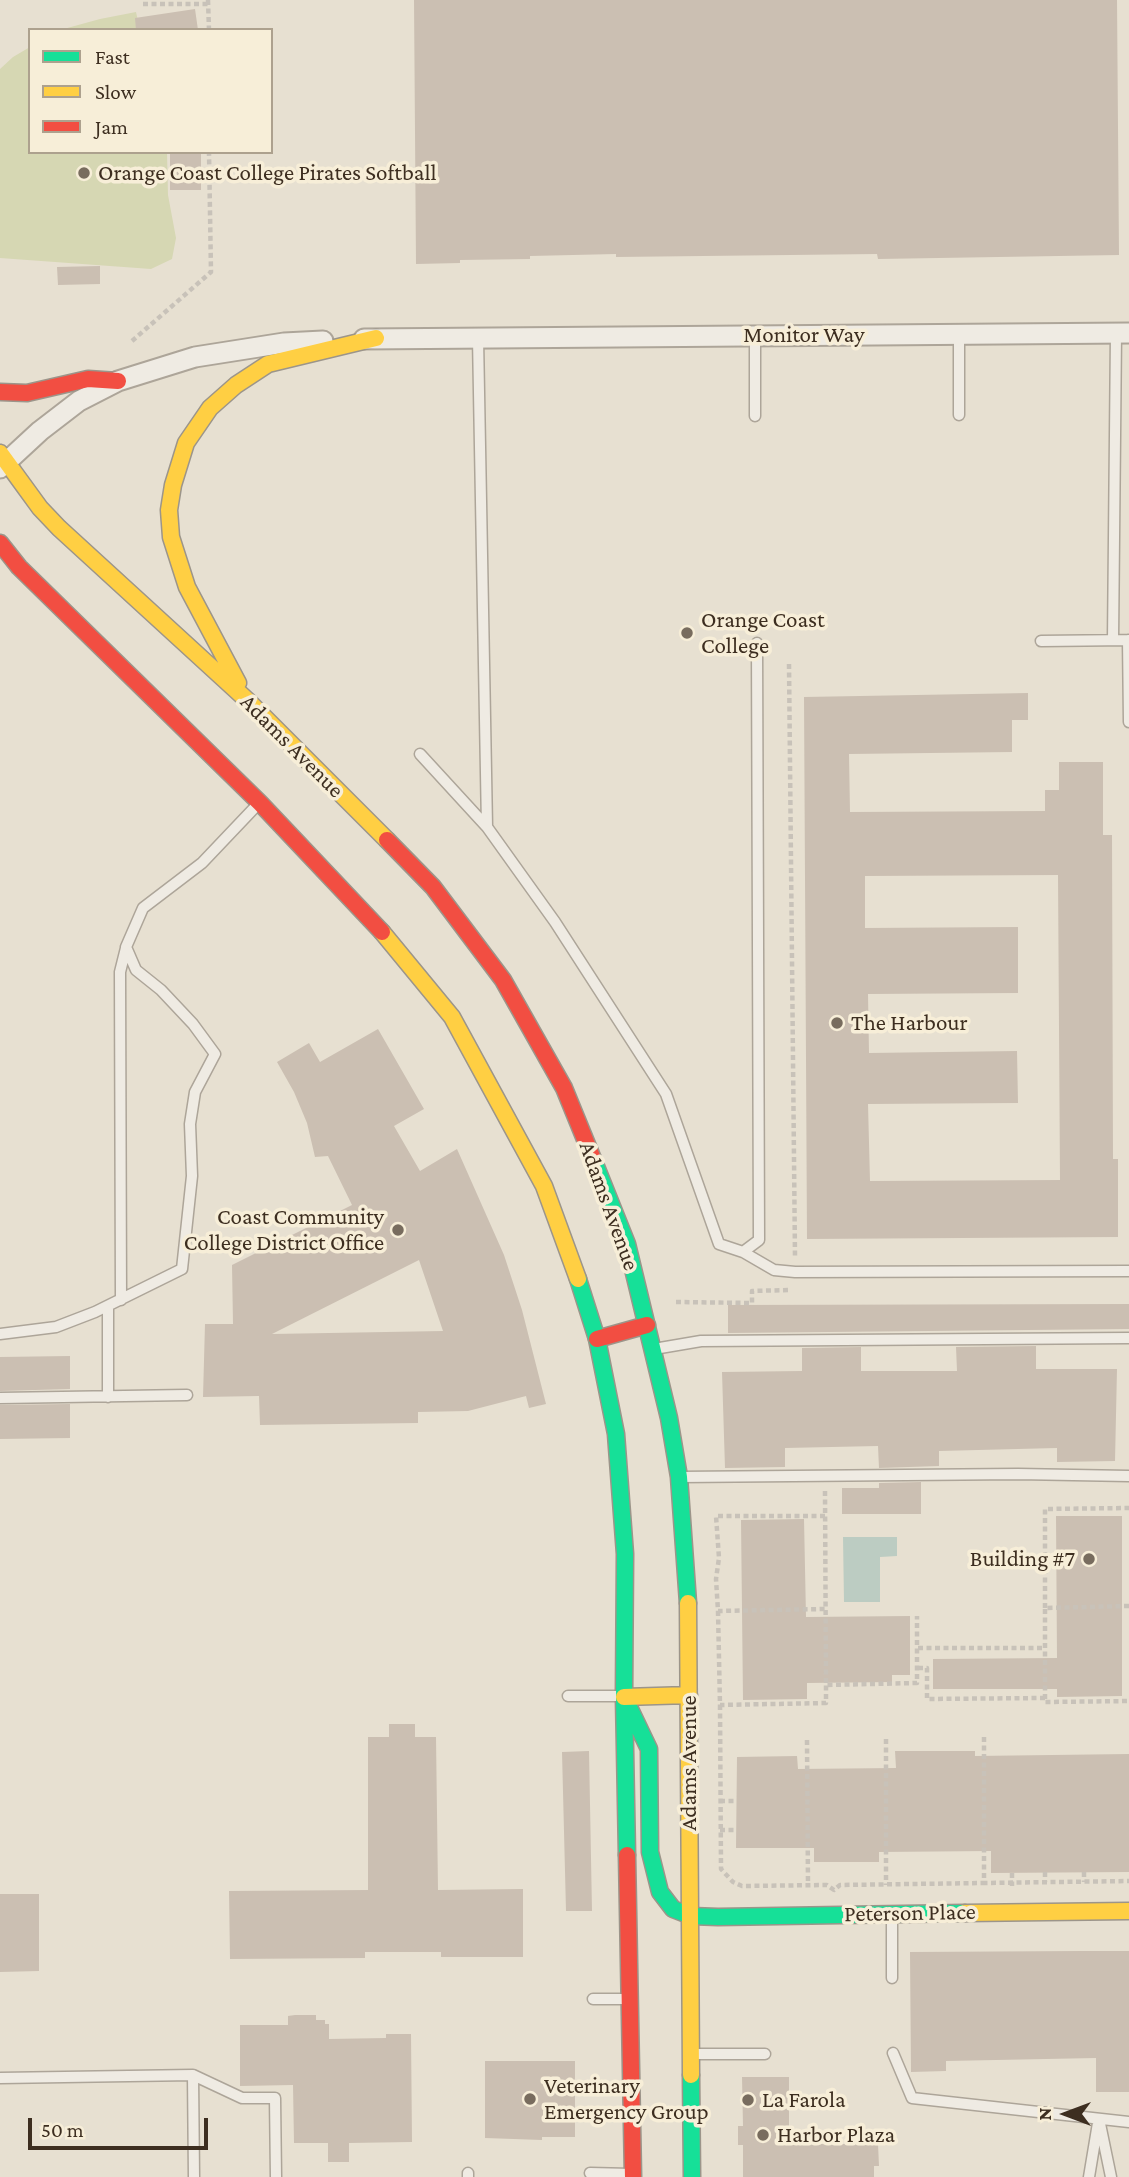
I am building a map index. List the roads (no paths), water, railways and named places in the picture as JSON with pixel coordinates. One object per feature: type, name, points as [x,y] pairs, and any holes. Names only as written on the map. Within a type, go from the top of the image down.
[{"type":"main road","points":[[248,701],[187,587],[171,537],[169,510],[186,443],[210,408],[236,385],[268,364],[376,338]]},
{"type":"main road","points":[[0,392],[27,393],[88,379],[118,381]]},
{"type":"main road","name":"Adams Avenue","points":[[2,461],[59,528],[248,701],[433,887],[503,980],[564,1088],[627,1244],[669,1418],[679,1477],[688,1594],[692,2177]]},
{"type":"main road","points":[[0,543],[19,567],[260,803],[365,911],[452,1017],[544,1186],[566,1242],[597,1339],[617,1447],[625,1554],[624,1696],[633,2176]]},
{"type":"main road","points":[[597,1339],[647,1325]]},
{"type":"main road","points":[[624,1696],[689,1695]]},
{"type":"main road","points":[[624,1696],[649,1749],[650,1852],[660,1892],[673,1909],[691,1916]]},
{"type":"main road","name":"Peterson Place","points":[[691,1916],[1129,1911]]},
{"type":"street","name":"Monitor Way","points":[[2,461],[79,401],[118,381],[195,357],[284,343],[376,338],[1122,333]]},
{"type":"lane","points":[[1113,640],[1122,333]]},
{"type":"lane","points":[[959,334],[959,415]]},
{"type":"lane","points":[[755,336],[755,416]]},
{"type":"lane","points":[[478,338],[487,827]]},
{"type":"lane","points":[[1041,641],[1128,640],[1129,722]]},
{"type":"lane","points":[[743,1252],[759,1240],[757,643]]},
{"type":"lane","points":[[420,754],[487,827],[555,922],[666,1094],[719,1244],[743,1252],[774,1270],[795,1272],[1129,1271]]},
{"type":"lane","points":[[121,1300],[120,972],[126,947],[144,908],[202,863],[260,803]]},
{"type":"lane","points":[[0,1334],[56,1327],[108,1306],[182,1269],[192,1176],[190,1124],[195,1092],[215,1054],[193,1024],[161,990],[136,970],[126,947]]},
{"type":"lane","points":[[108,1306],[108,1397]]},
{"type":"lane","points":[[653,1349],[701,1341],[1129,1338]]},
{"type":"lane","points":[[0,1398],[187,1395]]},
{"type":"lane","points":[[679,1477],[1129,1476]]},
{"type":"lane","points":[[568,1696],[624,1696]]},
{"type":"lane","points":[[892,1913],[892,1978]]},
{"type":"lane","points":[[593,1999],[629,1999]]},
{"type":"lane","points":[[893,2053],[912,2098],[1129,2122]]},
{"type":"lane","points":[[692,2054],[765,2054]]},
{"type":"lane","points":[[192,2075],[194,2177]]},
{"type":"lane","points":[[0,2078],[192,2075],[242,2098],[275,2098],[276,2177]]},
{"type":"lane","points":[[1088,2177],[1098,2119]]},
{"type":"lane","points":[[1098,2119],[1111,2177]]},
{"type":"lane","points":[[590,2173],[633,2176]]},
{"type":"place","name":"Orange Coast College Pirates Softball","points":[[84,173]]},
{"type":"place","name":"Orange Coast College","points":[[687,633]]},
{"type":"place","name":"The Harbour","points":[[837,1023]]},
{"type":"place","name":"Coast Community College District Office","points":[[398,1230]]},
{"type":"place","name":"Building #7","points":[[1089,1559]]},
{"type":"place","name":"Veterinary Emergency Group","points":[[530,2099]]},
{"type":"place","name":"La Farola","points":[[748,2100]]},
{"type":"place","name":"Harbor Plaza","points":[[763,2135]]}]
